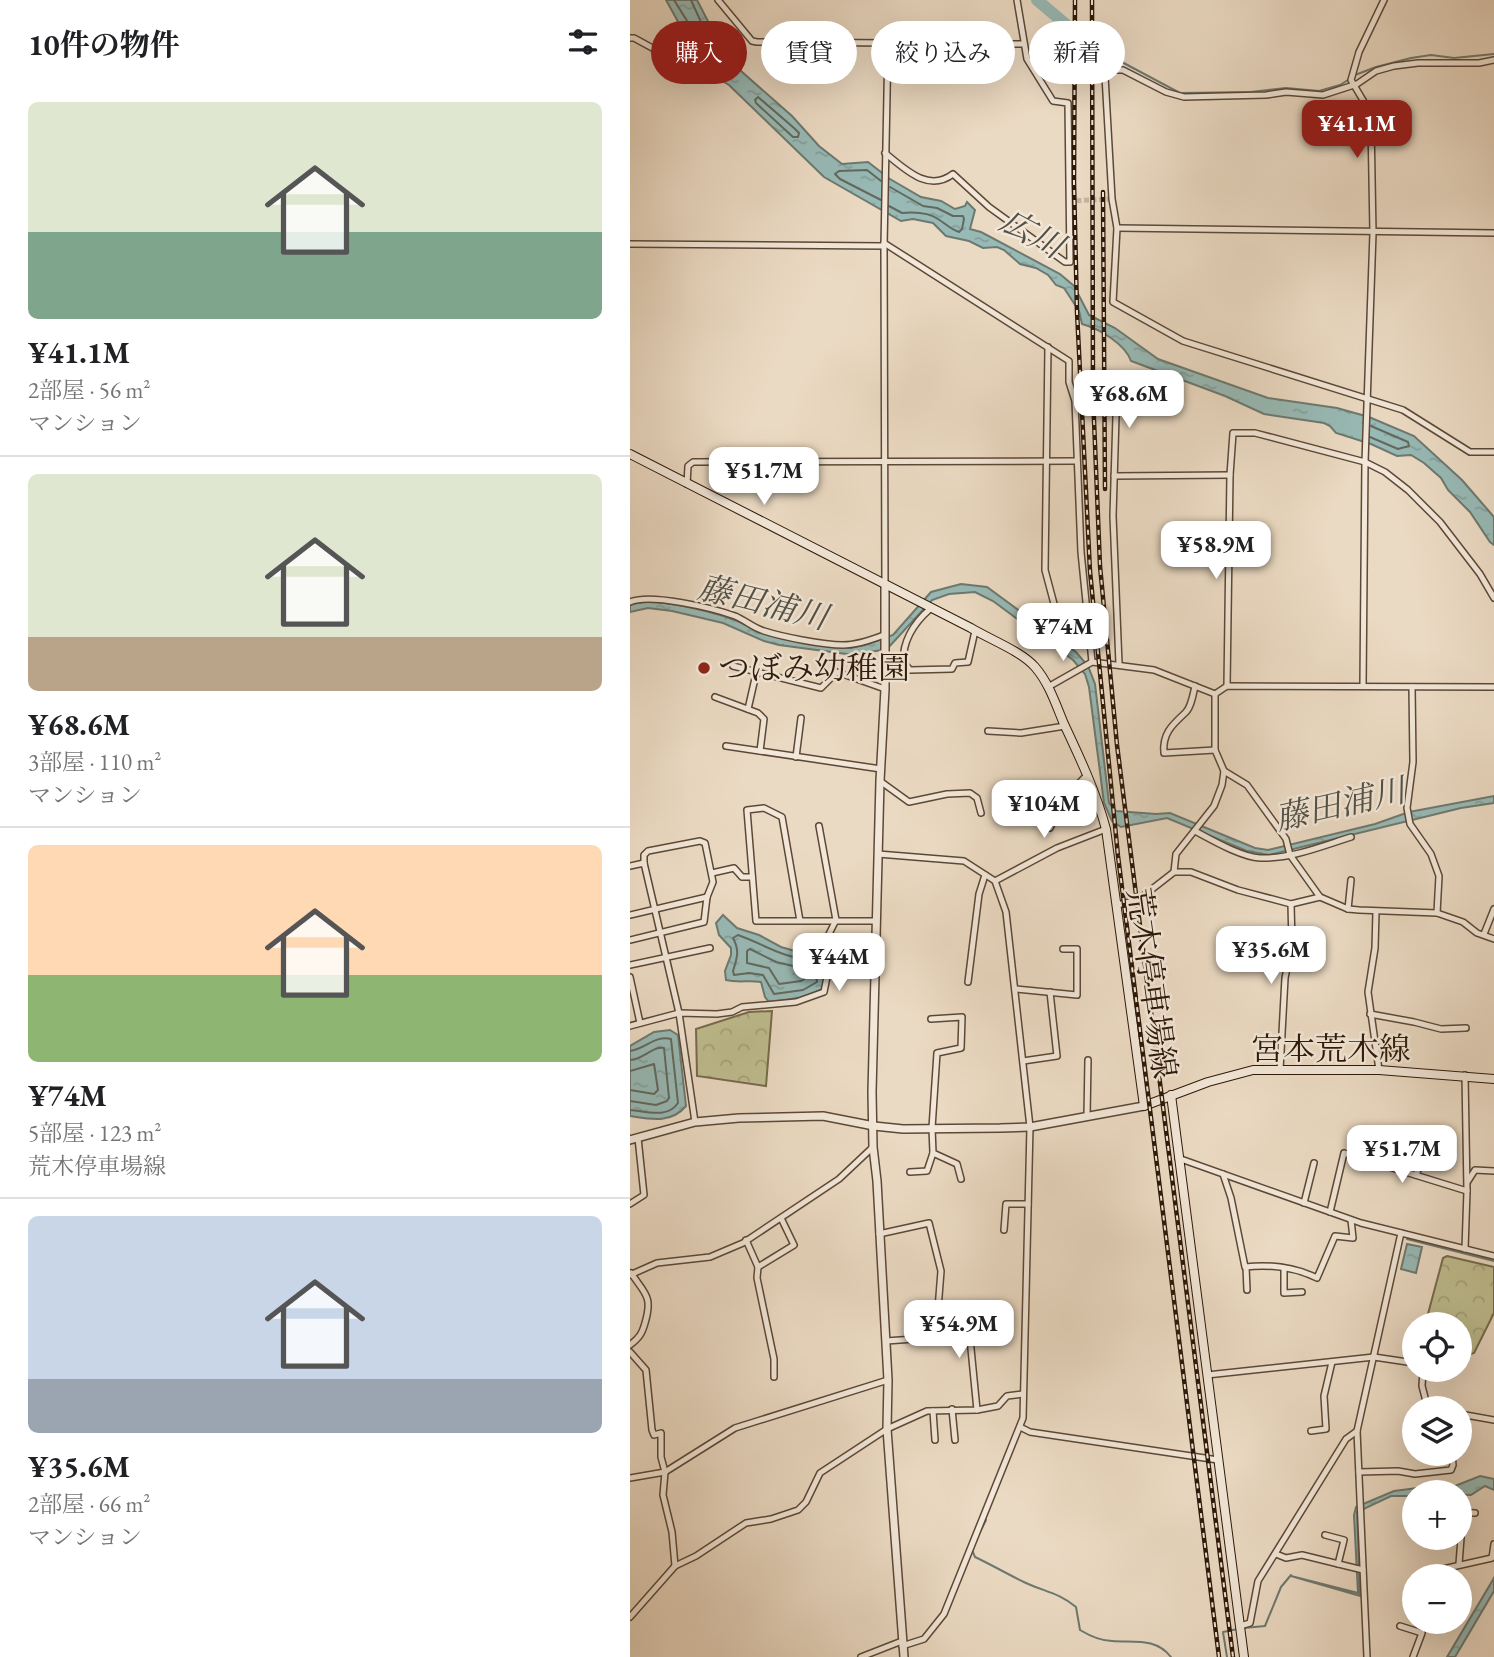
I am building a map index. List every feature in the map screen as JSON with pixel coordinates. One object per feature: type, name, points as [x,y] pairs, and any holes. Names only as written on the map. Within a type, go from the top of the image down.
[{"type":"main road","name":"荒木停車場線","points":[[630,454],[1024,658],[1034,666],[1048,687],[1098,801],[1106,829],[1144,1106],[1171,1095],[1244,1657]]},
{"type":"main road","name":"宮本荒木線","points":[[1171,1095],[1235,1073],[1253,1070],[1379,1070],[1494,1079]]},
{"type":"street","points":[[718,0],[752,41],[871,43]]},
{"type":"street","points":[[885,153],[915,176],[937,182],[944,181],[953,174],[989,207],[1065,262],[1070,262],[1068,103],[1053,101],[1027,59],[1017,0]]},
{"type":"street","points":[[1363,686],[1365,459],[1373,233],[1371,123],[1367,107],[1351,80],[1359,52],[1384,0]]},
{"type":"street","points":[[630,38],[651,48]]},
{"type":"street","points":[[1015,44],[1023,44]]},
{"type":"street","points":[[1494,60],[1394,66],[1376,71],[1353,85],[1322,95],[1286,92],[1184,97],[1166,93],[1123,70],[1106,70],[1112,200],[1117,228],[1113,302],[1183,341],[1367,397],[1403,410],[1470,452],[1494,452]]},
{"type":"street","points":[[887,84],[884,243],[885,689],[872,1092],[888,1380],[887,1430],[904,1657]]},
{"type":"street","points":[[1117,228],[1494,233]]},
{"type":"street","points":[[630,244],[884,243],[1069,361],[1069,382],[1075,401],[1076,461],[1092,662]]},
{"type":"street","points":[[1048,347],[1045,570],[1062,634]]},
{"type":"street","points":[[1117,383],[1114,475],[1119,664]]},
{"type":"street","points":[[1227,687],[1233,433],[1255,433],[1365,459],[1408,490],[1440,522],[1480,574],[1494,598]]},
{"type":"street","points":[[687,484],[688,466],[693,462],[1076,461]]},
{"type":"street","points":[[1114,475],[1230,475]]},
{"type":"street","points":[[630,602],[646,598],[659,599],[735,616],[763,631],[819,642],[843,645],[861,643],[884,635]]},
{"type":"street","points":[[885,675],[903,662],[906,643],[915,622],[930,609]]},
{"type":"street","points":[[903,662],[909,670],[952,669],[955,663],[968,662],[975,631]]},
{"type":"street","points":[[1048,687],[1092,662],[1154,670],[1215,694]]},
{"type":"street","points":[[733,666],[756,674],[821,688],[837,672],[885,689]]},
{"type":"street","points":[[748,709],[756,674]]},
{"type":"street","points":[[1195,686],[1186,712],[1169,729],[1163,741],[1164,752],[1215,750]]},
{"type":"street","points":[[1215,694],[1227,687],[1494,687]]},
{"type":"street","points":[[1412,687],[1413,762],[1407,808],[1409,824],[1432,854],[1439,876],[1437,914]]},
{"type":"street","points":[[1174,872],[1176,854],[1214,806],[1222,785],[1224,771],[1215,750],[1215,694]]},
{"type":"street","points":[[715,697],[758,713],[764,719],[760,751]]},
{"type":"street","points":[[796,757],[802,718]]},
{"type":"street","points":[[988,731],[1021,733],[1065,726]]},
{"type":"street","points":[[726,746],[881,769]]},
{"type":"street","points":[[1224,771],[1247,786],[1286,839],[1290,855],[1320,897],[1348,909],[1437,914],[1463,922],[1477,933],[1494,939]]},
{"type":"street","points":[[1051,828],[1066,796],[1087,775]]},
{"type":"street","points":[[880,780],[906,801],[970,793],[977,798],[981,813]]},
{"type":"street","points":[[800,921],[782,817],[764,808],[747,810],[756,922],[876,921]]},
{"type":"street","points":[[630,1026],[680,1013],[732,1012],[742,1007],[796,1002],[824,992],[827,977],[825,942],[836,920],[819,826]]},
{"type":"street","points":[[995,881],[1057,848],[1106,829]]},
{"type":"street","points":[[1195,831],[1258,858],[1290,855],[1351,837]]},
{"type":"street","points":[[630,940],[661,932],[704,922],[707,897],[713,882],[705,843],[700,841],[648,851],[644,855],[644,863],[656,909],[661,932],[680,1013],[695,1122]]},
{"type":"street","points":[[861,1657],[924,1639],[944,1614],[1023,1418],[1030,1127],[1006,912],[995,881],[964,861],[878,854]]},
{"type":"street","points":[[630,866],[644,863]]},
{"type":"street","points":[[712,873],[734,868],[742,877],[752,877]]},
{"type":"street","points":[[1116,905],[1142,897],[1174,872],[1191,872],[1238,890],[1291,904],[1320,897]]},
{"type":"street","points":[[968,982],[979,894],[985,875]]},
{"type":"street","points":[[1348,909],[1351,880]]},
{"type":"street","points":[[630,915],[707,897]]},
{"type":"street","points":[[1280,1070],[1284,978],[1292,944],[1291,904]]},
{"type":"street","points":[[1484,934],[1494,909]]},
{"type":"street","points":[[1376,912],[1375,948],[1368,992],[1379,1070]]},
{"type":"street","points":[[630,965],[710,948]]},
{"type":"street","points":[[1015,989],[1077,995],[1077,949],[1063,949]]},
{"type":"street","points":[[630,976],[640,1023]]},
{"type":"street","points":[[1023,1062],[1057,1056],[1050,992]]},
{"type":"street","points":[[1370,1014],[1441,1029],[1466,1028]]},
{"type":"street","points":[[910,1172],[927,1171],[933,1153],[937,1053],[961,1048],[962,1017],[931,1019]]},
{"type":"street","points":[[1087,1116],[1088,1060]]},
{"type":"street","points":[[1465,1075],[1465,1249]]},
{"type":"street","points":[[630,1204],[644,1195],[634,1139],[695,1122],[823,1116],[874,1126],[1030,1127],[1144,1106]]},
{"type":"street","points":[[630,1345],[642,1335],[650,1306],[644,1291],[631,1274],[657,1264],[710,1257],[746,1240],[839,1179],[873,1147]]},
{"type":"street","points":[[1416,1175],[1424,1152]]},
{"type":"street","points":[[933,1153],[957,1164],[961,1179]]},
{"type":"street","points":[[1329,1212],[1344,1153],[1467,1191]]},
{"type":"street","points":[[1178,1158],[1351,1220],[1494,1256]]},
{"type":"street","points":[[1304,1203],[1314,1163]]},
{"type":"street","points":[[1467,1183],[1475,1170],[1494,1171]]},
{"type":"street","points":[[1223,1174],[1246,1266],[1247,1290]]},
{"type":"street","points":[[1004,1230],[1006,1204],[1028,1203]]},
{"type":"street","points":[[758,1267],[794,1245],[781,1218]]},
{"type":"street","points":[[1246,1266],[1284,1268],[1317,1278],[1335,1236],[1353,1238],[1351,1220]]},
{"type":"street","points":[[879,1234],[929,1223],[941,1270],[938,1309],[943,1337],[886,1341]]},
{"type":"street","points":[[1367,1657],[1357,1432],[1401,1233]]},
{"type":"street","points":[[746,1240],[758,1267],[757,1278],[775,1359],[774,1377]]},
{"type":"street","points":[[1284,1268],[1284,1293],[1303,1292]]},
{"type":"street","points":[[967,1308],[977,1410]]},
{"type":"street","points":[[630,1352],[646,1370],[652,1430],[654,1435],[661,1433],[661,1457],[665,1472],[663,1495],[672,1532],[675,1566]]},
{"type":"street","points":[[1207,1375],[1374,1357],[1402,1361]]},
{"type":"street","points":[[1311,1431],[1326,1429],[1324,1396],[1332,1362]]},
{"type":"street","points":[[630,1478],[665,1472],[736,1428],[888,1380]]},
{"type":"street","points":[[630,1617],[675,1566],[746,1524],[798,1510],[806,1502],[820,1473],[887,1430],[927,1411],[977,1410],[998,1406],[1007,1396],[1023,1394]]},
{"type":"street","points":[[952,1409],[956,1440]]},
{"type":"street","points":[[933,1411],[935,1440]]},
{"type":"street","points":[[1472,1416],[1494,1420]]},
{"type":"street","points":[[1020,1427],[1030,1432],[1218,1460]]},
{"type":"street","points":[[1240,1626],[1250,1623],[1258,1581],[1346,1439],[1357,1432]]},
{"type":"street","points":[[1359,1472],[1398,1471],[1415,1474],[1451,1470],[1453,1466]]},
{"type":"street","points":[[1325,1535],[1344,1540],[1338,1564]]},
{"type":"street","points":[[1460,1550],[1459,1564],[1492,1558],[1494,1544]]},
{"type":"street","points":[[1276,1553],[1286,1558],[1302,1555],[1363,1570]]},
{"type":"street","points":[[1400,1626],[1422,1633],[1413,1657]]},
{"type":"green space","points":[[772,1011],[766,1086],[697,1076],[696,1029],[749,1012]]},
{"type":"green space","points":[[1447,1256],[1494,1267],[1494,1313],[1472,1354],[1472,1312],[1428,1312],[1443,1258]]},
{"type":"water","points":[[666,0],[697,0],[708,21],[678,21]]},
{"type":"water","points":[[747,76],[792,116],[819,146],[842,164],[868,162],[921,197],[941,201],[955,209],[965,206],[967,202],[975,210],[970,229],[981,232],[1060,274],[1074,286],[1089,315],[1115,328],[1158,359],[1268,398],[1337,408],[1369,417],[1414,436],[1462,480],[1494,517],[1494,545],[1441,478],[1411,455],[1397,456],[1336,433],[1324,423],[1264,414],[1225,396],[1131,361],[1111,338],[1082,324],[1079,311],[1064,288],[1056,285],[1048,275],[1036,268],[1020,264],[997,247],[983,248],[969,241],[946,236],[933,223],[913,219],[901,221],[824,177],[729,85],[747,84]]},
{"type":"water","points":[[961,584],[987,587],[1076,652],[1088,666],[1095,684],[1109,803],[1116,811],[1170,813],[1255,848],[1268,850],[1375,824],[1409,812],[1494,796],[1494,803],[1461,808],[1269,855],[1247,851],[1167,818],[1121,827],[1112,821],[1104,803],[1085,674],[1073,660],[993,601],[975,592],[949,594],[932,600],[887,649],[854,655],[779,645],[723,623],[672,611],[648,608],[630,612],[630,605],[655,602],[671,604],[831,646],[850,648],[893,635],[931,592]]},
{"type":"water","points":[[723,915],[737,928],[759,935],[781,947],[802,953],[822,949],[826,987],[806,997],[769,1002],[761,982],[726,980],[725,971],[731,948],[719,935],[716,923]]},
{"type":"water","points":[[670,1030],[678,1035],[686,1106],[667,1118],[630,1116],[630,1046],[654,1032]]},
{"type":"water","points":[[1407,1244],[1422,1247],[1416,1273],[1401,1269]]},
{"type":"water","points":[[1480,1476],[1494,1479],[1494,1490],[1485,1486],[1472,1494],[1470,1480]]},
{"type":"water","points":[[1402,1490],[1402,1496],[1391,1496],[1357,1512],[1360,1596],[1291,1576],[1358,1593],[1354,1515],[1356,1507]]},
{"type":"water","points":[[1494,1578],[1494,1591],[1472,1628],[1472,1615]]},
{"type":"water","points":[[1461,1634],[1469,1634],[1455,1657],[1447,1657]]},
{"type":"waterway","points":[[1037,0],[1062,21]]},
{"type":"waterway","points":[[1355,75],[1411,58],[1494,54]]},
{"type":"waterway","points":[[1125,64],[1180,93],[1251,92],[1286,88],[1319,91],[1348,80]]},
{"type":"waterway","points":[[1407,1239],[1494,1261]]},
{"type":"waterway","points":[[977,1538],[986,1520]]},
{"type":"waterway","points":[[972,1550],[975,1557],[1070,1602],[1076,1607],[1080,1630],[1108,1641],[1158,1646],[1171,1657]]},
{"type":"waterway","points":[[1244,1628],[1265,1626],[1281,1587],[1291,1575]]},
{"type":"waterway","points":[[1227,1657],[1223,1632],[1238,1629]]},
{"type":"tunnel","points":[[1069,201],[1112,199]]},
{"type":"railway","points":[[1075,0],[1074,182],[1077,312],[1090,571],[1118,856],[1219,1657]]},
{"type":"railway","points":[[1092,0],[1093,396],[1100,566],[1117,745],[1233,1657]]},
{"type":"railway","points":[[1103,192],[1105,489]]},
{"type":"place","name":"つぼみ幼稚園","points":[[704,668]]},
{"type":"water label","name":"広川","points":[[1032,233]]},
{"type":"water label","name":"藤田浦川","points":[[763,602]]},
{"type":"water label","name":"藤田浦川","points":[[1340,804]]}]
